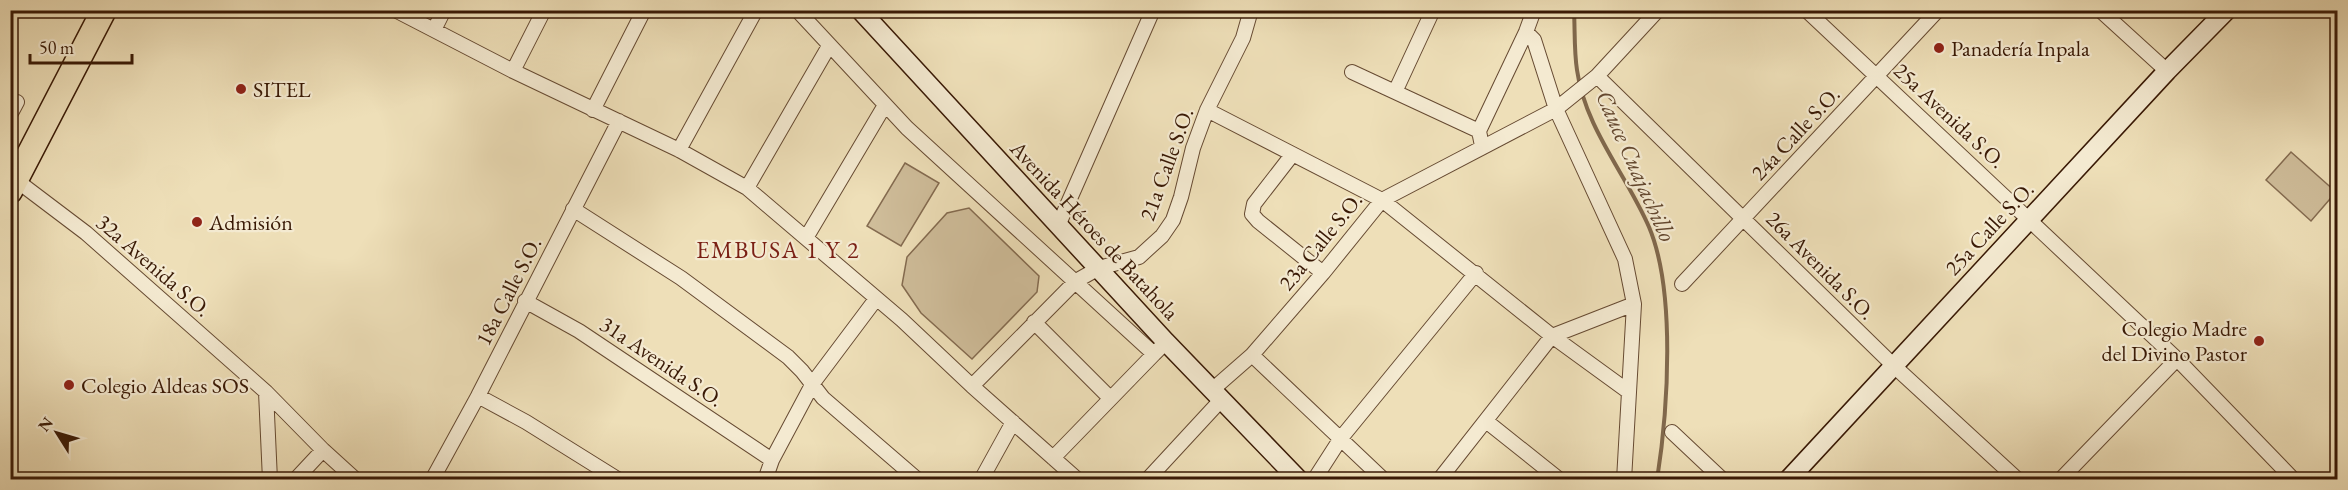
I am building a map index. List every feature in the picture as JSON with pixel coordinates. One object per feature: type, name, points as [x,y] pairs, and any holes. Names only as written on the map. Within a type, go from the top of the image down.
[{"type":"highway","points":[[12,177],[86,10]]},
{"type":"highway","points":[[12,177],[104,10]]},
{"type":"street","points":[[395,10],[513,71],[679,150],[747,188],[902,320],[1078,480]]},
{"type":"street","points":[[434,30],[444,10]]},
{"type":"street","points":[[513,71],[544,10]]},
{"type":"street","points":[[593,110],[644,10]]},
{"type":"street","points":[[679,150],[756,10]]},
{"type":"street","points":[[797,10],[907,128],[1076,281],[1160,348],[1053,458]]},
{"type":"street","name":"Avenida Héroes de Batahola","points":[[860,10],[1099,268],[1160,348],[1216,395],[1299,480]]},
{"type":"street","points":[[1058,226],[1153,10]]},
{"type":"street","name":"21a Calle S.O.","points":[[972,386],[1076,281],[1099,268],[1139,257],[1162,237],[1173,220],[1193,148],[1207,110],[1243,38],[1251,10]]},
{"type":"street","points":[[1395,92],[1433,10]]},
{"type":"street","points":[[1482,146],[1479,131],[1526,32],[1534,10]]},
{"type":"street","name":"23a Calle S.O.","points":[[1147,480],[1382,200],[1556,109],[1593,80],[1658,10]]},
{"type":"street","name":"25a Avenida S.O.","points":[[1806,10],[2177,359],[2294,480]]},
{"type":"street","name":"24a Calle S.O.","points":[[1682,284],[1938,10]]},
{"type":"street","points":[[2100,10],[2167,71]]},
{"type":"street","name":"25a Calle S.O.","points":[[1788,480],[2167,71],[2227,10]]},
{"type":"street","points":[[1526,32],[1534,40],[1556,109],[1624,259],[1634,304],[1624,480]]},
{"type":"street","points":[[747,188],[829,46]]},
{"type":"street","points":[[1352,72],[1479,131]]},
{"type":"street","name":"26a Avenida S.O.","points":[[1593,80],[1744,219],[1894,366],[2018,480]]},
{"type":"street","points":[[806,238],[885,105]]},
{"type":"street","points":[[1207,110],[1382,200],[1552,336],[1629,392]]},
{"type":"street","name":"18a Calle S.O.","points":[[432,480],[478,396],[619,120]]},
{"type":"street","points":[[1292,155],[1254,204],[1252,214],[1323,273]]},
{"type":"street","name":"32a Avenida S.O.","points":[[12,177],[86,233],[266,392],[356,480]]},
{"type":"street","points":[[573,209],[681,278],[788,357],[813,383],[823,398],[918,480]]},
{"type":"street","points":[[1314,480],[1341,438],[1476,273]]},
{"type":"street","points":[[765,480],[772,460],[813,383],[876,299]]},
{"type":"street","name":"31a Avenida S.O.","points":[[525,301],[579,331],[772,460]]},
{"type":"street","points":[[1439,480],[1552,336],[1634,304]]},
{"type":"street","points":[[1034,322],[1110,398]]},
{"type":"street","points":[[1252,355],[1384,480]]},
{"type":"street","points":[[2060,480],[2177,359]]},
{"type":"street","points":[[266,392],[270,480]]},
{"type":"street","points":[[478,396],[526,422],[619,480]]},
{"type":"street","points":[[1486,421],[1558,479]]},
{"type":"street","points":[[981,480],[1012,422]]},
{"type":"street","points":[[1672,432],[1723,480]]},
{"type":"street","points":[[295,480],[323,450]]},
{"type":"shaded area","points":[[2291,152],[2336,192],[2311,221],[2266,180]]},
{"type":"shaded area","points":[[905,163],[939,183],[901,246],[867,226]]},
{"type":"shaded area","points":[[969,208],[1039,276],[1037,292],[972,359],[921,313],[902,285],[907,257],[947,213]]},
{"type":"waterway","name":"Cauce Cuajachillo","points":[[1574,10],[1576,63],[1581,91],[1588,112],[1640,207],[1658,253],[1663,284],[1667,351],[1664,420],[1657,480]]},
{"type":"place","name":"Panadería Inpala","points":[[1939,48]]},
{"type":"place","name":"SITEL","points":[[241,89]]},
{"type":"place","name":"Admisión","points":[[197,222]]},
{"type":"place","name":"Colegio Madre del Divino Pastor","points":[[2259,341]]},
{"type":"place","name":"Colegio Aldeas SOS","points":[[69,385]]},
{"type":"district","name":"EMBUSA 1 Y 2","points":[[778,250]]}]
